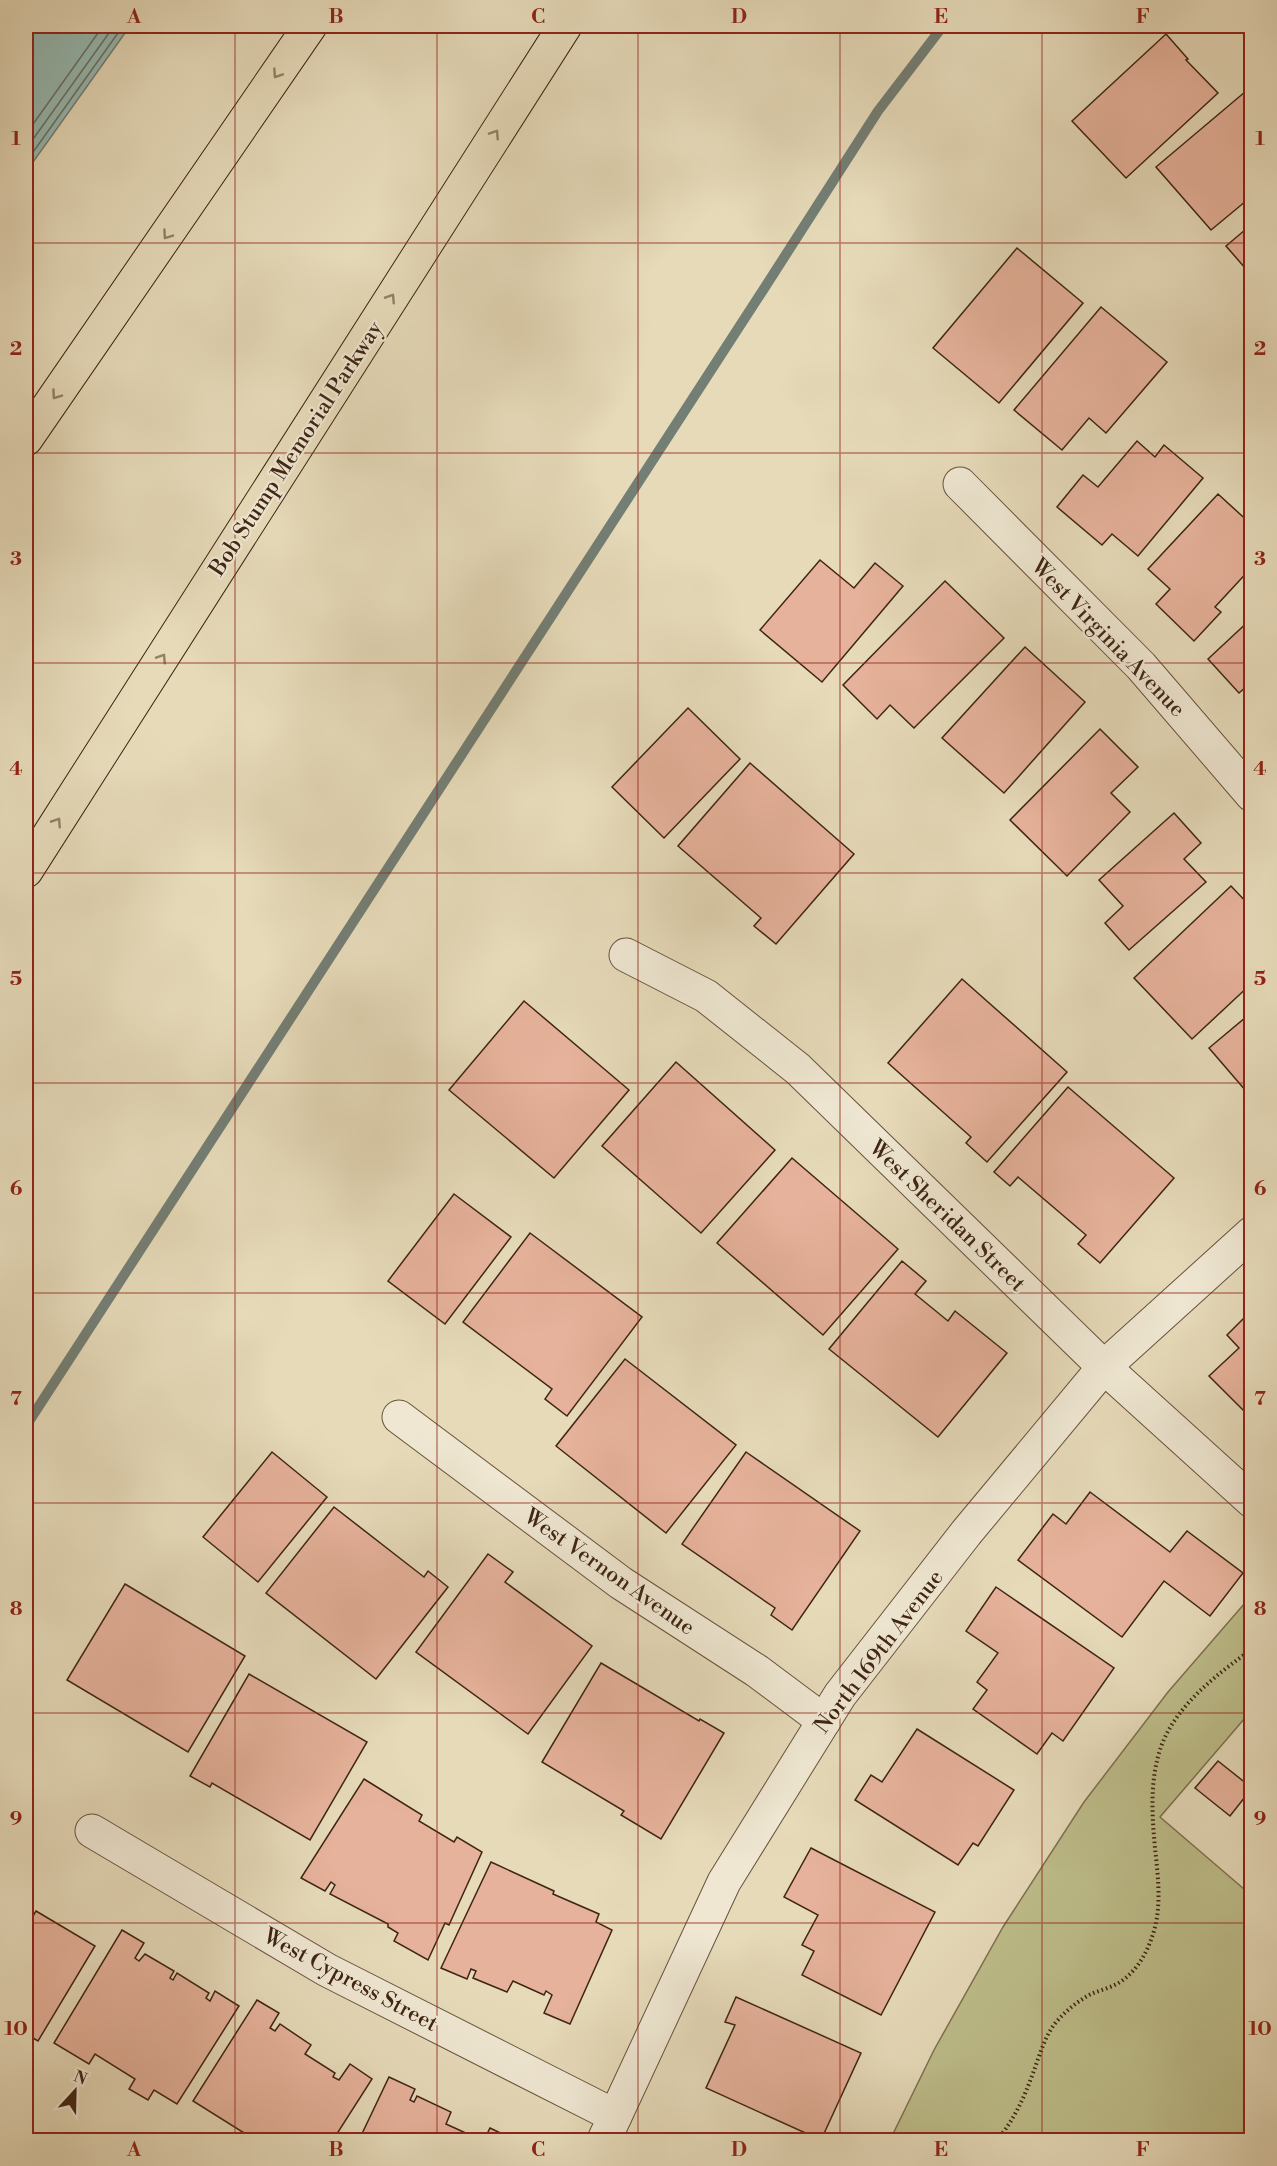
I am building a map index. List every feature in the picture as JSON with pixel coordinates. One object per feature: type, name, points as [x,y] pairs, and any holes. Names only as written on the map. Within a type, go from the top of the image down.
[{"type":"highway","points":[[26,439],[310,26]]},
{"type":"highway","name":"Bob Stump Memorial Parkway","points":[[26,872],[565,26]]},
{"type":"street","name":"West Virginia Avenue","points":[[960,484],[1141,666],[1251,795]]},
{"type":"street","name":"West Sheridan Street","points":[[626,955],[706,996],[798,1069],[1104,1367],[1251,1501]]},
{"type":"street","name":"North 169th Avenue","points":[[609,2128],[724,1882],[840,1695],[966,1533],[1104,1367],[1251,1233]]},
{"type":"street","name":"West Vernon Avenue","points":[[399,1417],[621,1583],[757,1671],[824,1721]]},
{"type":"street","name":"West Cypress Street","points":[[92,1831],[327,1970],[609,2128]]},
{"type":"path","points":[[997,2140],[1017,2111],[1045,2042],[1056,2022],[1076,2003],[1124,1979],[1139,1964],[1147,1950],[1158,1914],[1152,1790],[1159,1751],[1175,1720],[1188,1704],[1228,1666],[1251,1649]]},
{"type":"green space","points":[[1251,1596],[1251,1711],[1160,1817],[1251,1895],[1251,2140],[890,2140],[934,2050],[1003,1927],[1084,1802],[1168,1692]]},
{"type":"water","points":[[26,26],[130,26],[26,172]]},
{"type":"building","points":[[1166,34],[1188,59],[1186,60],[1218,93],[1126,178],[1072,121]]},
{"type":"building","points":[[1252,86],[1252,196],[1211,230],[1156,167]]},
{"type":"building","points":[[1252,224],[1252,276],[1226,246]]},
{"type":"building","points":[[1017,248],[1083,303],[999,403],[933,348]]},
{"type":"building","points":[[1101,307],[1167,362],[1106,433],[1089,418],[1062,450],[1014,410]]},
{"type":"building","points":[[1137,441],[1155,457],[1164,445],[1203,478],[1138,556],[1112,534],[1102,545],[1057,507],[1083,475],[1098,487]]},
{"type":"building","points":[[1218,494],[1252,525],[1252,539],[1244,547],[1252,554],[1252,567],[1215,607],[1221,612],[1194,641],[1156,604],[1170,589],[1148,569]]},
{"type":"building","points":[[820,560],[854,588],[875,563],[903,586],[822,682],[760,630]]},
{"type":"building","points":[[945,581],[1004,638],[914,728],[890,705],[877,719],[843,685]]},
{"type":"building","points":[[1252,618],[1252,691],[1247,686],[1239,693],[1208,659]]},
{"type":"building","points":[[1025,647],[1085,702],[1004,793],[942,738]]},
{"type":"building","points":[[688,708],[740,759],[664,838],[612,787]]},
{"type":"building","points":[[1100,729],[1138,767],[1111,793],[1130,812],[1067,876],[1010,820]]},
{"type":"building","points":[[750,763],[854,854],[776,944],[754,926],[761,918],[678,846]]},
{"type":"building","points":[[1174,813],[1201,843],[1184,859],[1206,882],[1129,950],[1105,923],[1123,906],[1099,880]]},
{"type":"building","points":[[1231,886],[1252,908],[1252,983],[1192,1039],[1134,978]]},
{"type":"building","points":[[962,979],[1067,1072],[987,1162],[966,1143],[971,1137],[888,1063]]},
{"type":"building","points":[[524,1001],[629,1090],[554,1178],[449,1090]]},
{"type":"building","points":[[1252,1012],[1252,1098],[1209,1048]]},
{"type":"building","points":[[676,1062],[775,1150],[701,1233],[602,1146]]},
{"type":"building","points":[[1068,1087],[1174,1178],[1100,1263],[1078,1244],[1086,1235],[1018,1177],[1010,1186],[994,1172]]},
{"type":"building","points":[[792,1158],[898,1249],[823,1335],[717,1243]]},
{"type":"building","points":[[454,1194],[511,1237],[445,1324],[388,1281]]},
{"type":"building","points":[[530,1233],[642,1317],[567,1416],[545,1399],[552,1389],[463,1322]]},
{"type":"building","points":[[902,1261],[926,1281],[915,1294],[948,1321],[955,1311],[1007,1353],[938,1437],[829,1349]]},
{"type":"building","points":[[1252,1310],[1252,1419],[1209,1376],[1239,1348],[1227,1335]]},
{"type":"building","points":[[625,1359],[736,1445],[666,1533],[556,1446]]},
{"type":"building","points":[[272,1452],[327,1497],[258,1582],[203,1537]]},
{"type":"building","points":[[746,1452],[860,1531],[792,1630],[771,1615],[775,1608],[682,1544]]},
{"type":"building","points":[[1090,1492],[1170,1552],[1187,1531],[1243,1573],[1210,1616],[1164,1581],[1122,1637],[1018,1560],[1053,1514],[1066,1524]]},
{"type":"building","points":[[334,1507],[424,1577],[428,1571],[448,1587],[376,1679],[266,1593]]},
{"type":"building","points":[[488,1554],[513,1572],[505,1582],[592,1646],[528,1734],[416,1652]]},
{"type":"building","points":[[125,1584],[245,1656],[188,1752],[67,1680]]},
{"type":"building","points":[[996,1587],[1114,1668],[1063,1741],[1052,1733],[1037,1754],[973,1709],[987,1690],[977,1682],[998,1653],[966,1631]]},
{"type":"building","points":[[601,1663],[699,1721],[700,1719],[724,1733],[661,1839],[621,1815],[624,1811],[542,1762]]},
{"type":"building","points":[[249,1674],[367,1742],[310,1840],[212,1783],[210,1787],[190,1776]]},
{"type":"building","points":[[917,1729],[1014,1790],[978,1846],[973,1843],[958,1865],[855,1800],[871,1775],[882,1782]]},
{"type":"building","points":[[1218,1761],[1252,1788],[1230,1816],[1195,1788]]},
{"type":"building","points":[[364,1779],[422,1815],[419,1821],[454,1842],[457,1837],[482,1852],[449,1925],[445,1923],[428,1960],[394,1941],[398,1933],[388,1927],[388,1924],[330,1894],[335,1885],[331,1882],[325,1891],[301,1878]]},
{"type":"building","points":[[811,1848],[935,1912],[881,2015],[802,1975],[814,1951],[802,1945],[818,1915],[784,1897]]},
{"type":"building","points":[[491,1862],[554,1891],[553,1894],[599,1914],[596,1922],[612,1930],[570,2024],[544,2013],[552,1995],[546,1991],[544,1995],[513,1981],[507,1992],[473,1978],[476,1971],[471,1969],[467,1979],[441,1968]]},
{"type":"building","points":[[36,1911],[95,1946],[38,2041],[26,2034],[26,1922],[28,1924]]},
{"type":"building","points":[[122,1930],[144,1943],[135,1958],[139,1961],[145,1954],[174,1971],[170,1978],[173,1980],[177,1973],[209,1993],[206,1998],[210,2001],[215,1991],[239,2006],[177,2104],[154,2090],[148,2100],[129,2089],[135,2079],[95,2054],[89,2064],[54,2043]]},
{"type":"building","points":[[736,1997],[861,2053],[821,2140],[706,2088],[735,2025],[725,2022]]},
{"type":"building","points":[[257,2000],[279,2013],[270,2028],[275,2031],[280,2024],[311,2045],[305,2054],[335,2073],[333,2077],[339,2080],[350,2064],[372,2079],[333,2140],[263,2140],[254,2135],[252,2138],[193,2101]]},
{"type":"building","points":[[389,2077],[415,2089],[410,2100],[414,2102],[417,2096],[451,2112],[446,2124],[477,2138],[476,2140],[359,2140]]},
{"type":"building","points":[[490,2128],[515,2140],[484,2140]]},
{"type":"waterway","points":[[26,1426],[878,111],[943,26]]}]
